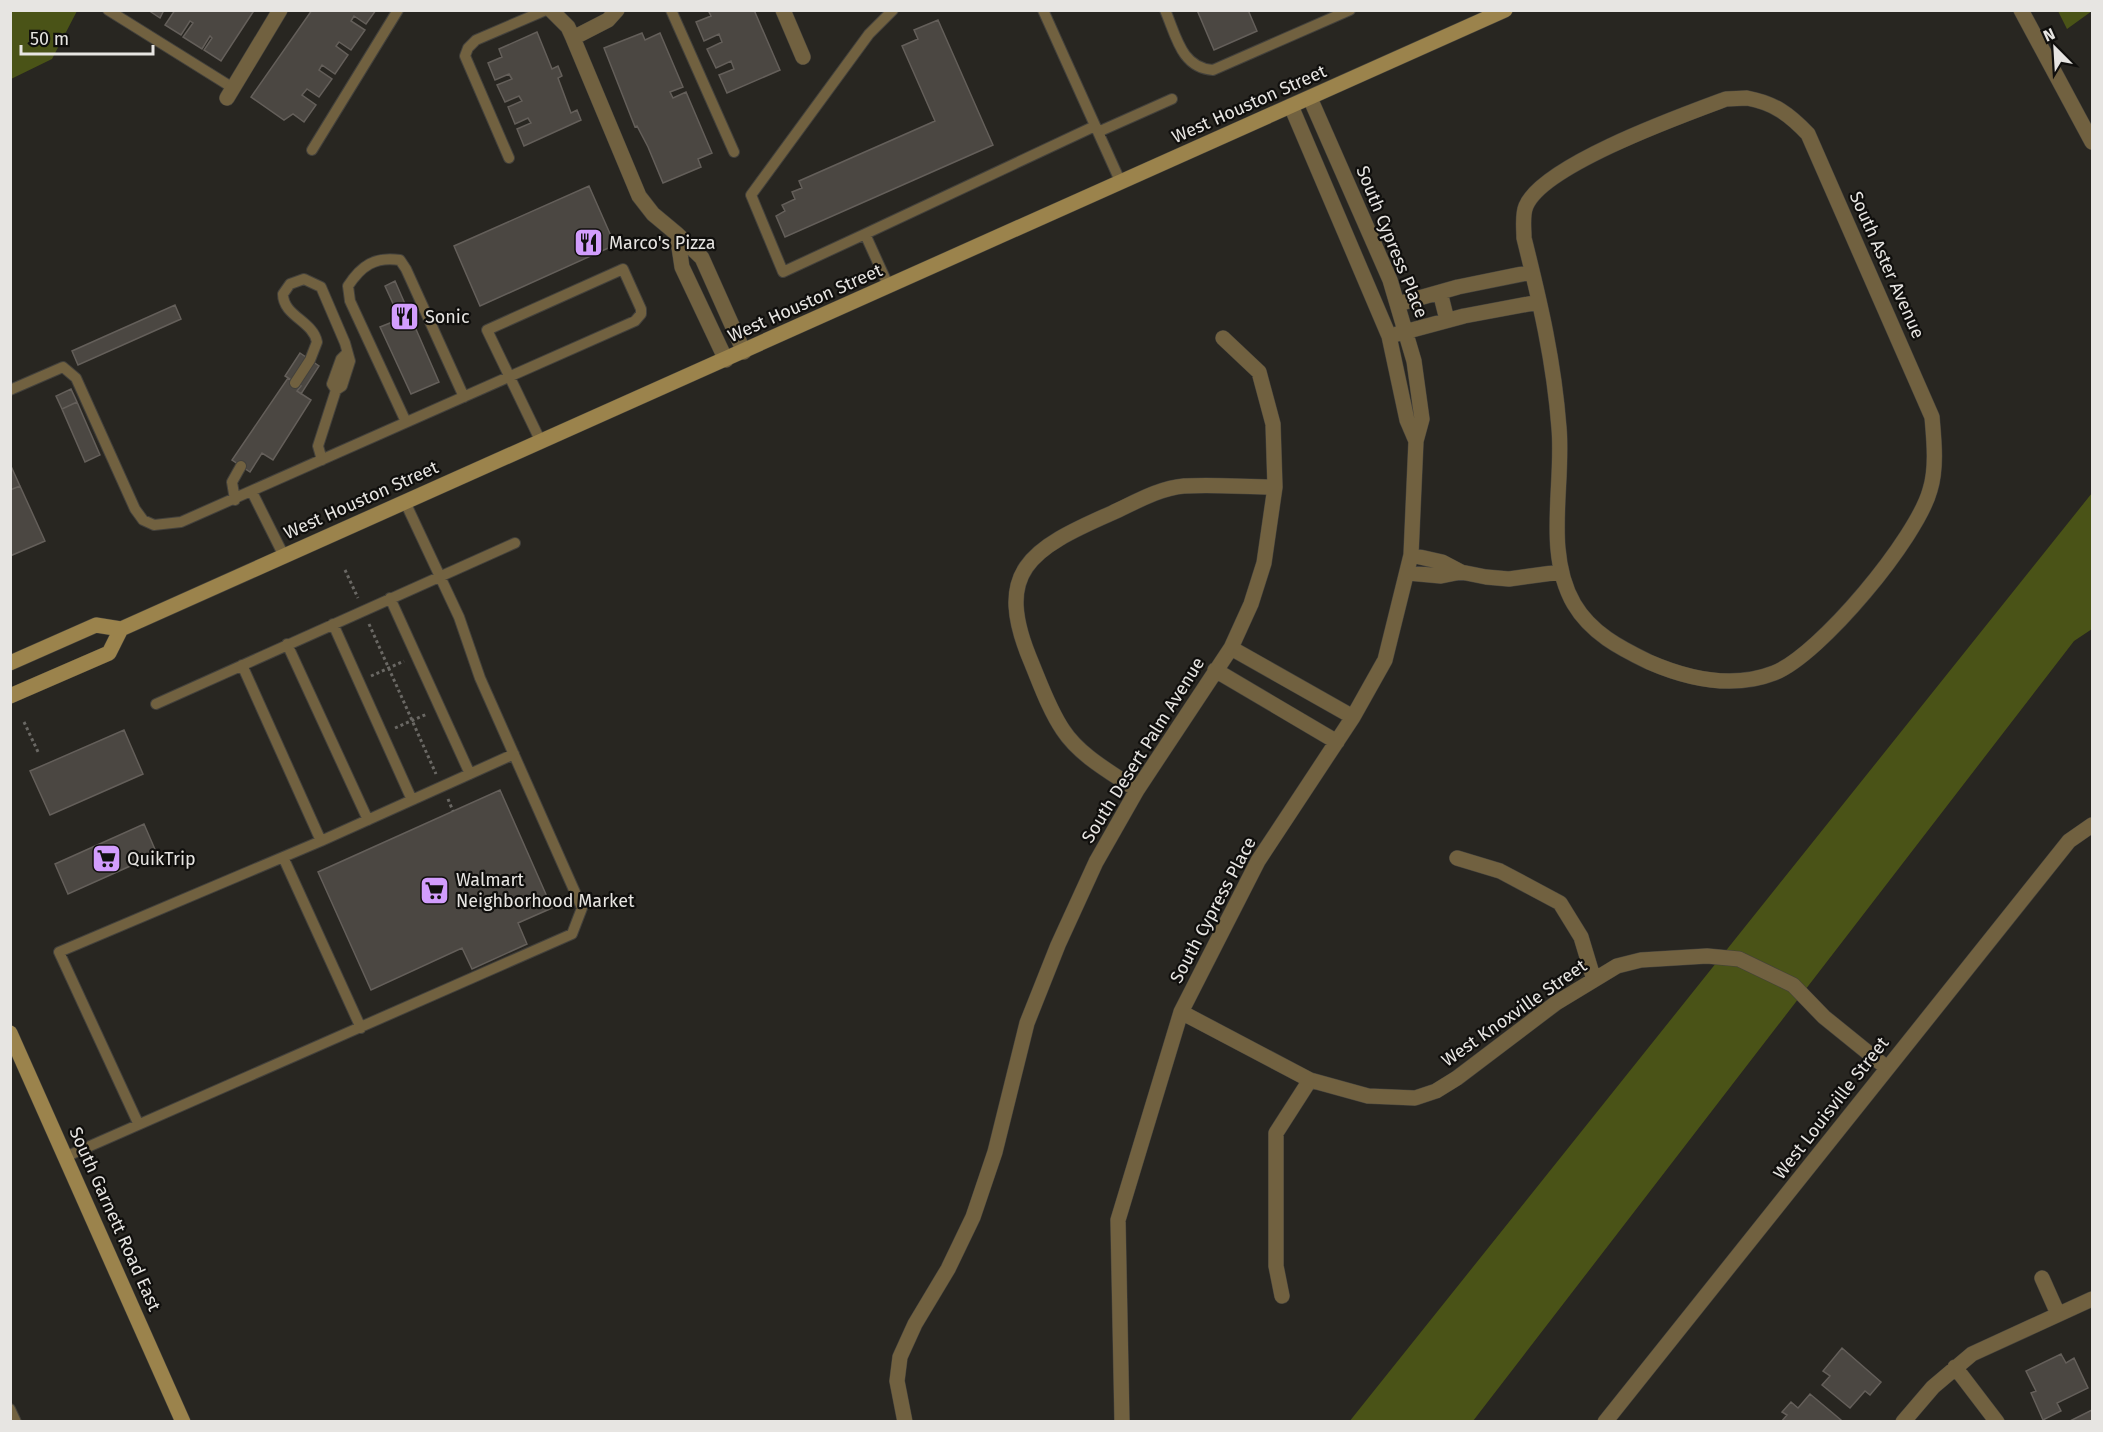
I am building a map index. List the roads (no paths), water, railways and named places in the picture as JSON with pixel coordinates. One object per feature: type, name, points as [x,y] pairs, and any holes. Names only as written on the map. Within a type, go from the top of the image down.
[{"type":"main road","name":"West Houston Street","points":[[12,658],[96,625],[121,629],[1310,98],[1484,15],[1505,10]]},
{"type":"main road","points":[[10,696],[109,653],[121,629]]},
{"type":"main road","name":"South Garnett Road East","points":[[10,1033],[183,1422]]},
{"type":"street","points":[[230,93],[280,10]]},
{"type":"street","points":[[550,10],[567,27],[573,38],[639,196],[654,214],[702,258],[744,352]]},
{"type":"street","points":[[573,38],[608,20],[617,10]]},
{"type":"street","points":[[783,10],[803,57]]},
{"type":"street","points":[[2021,10],[2092,142]]},
{"type":"street","name":"South Cypress Place","points":[[1122,1422],[1118,1220],[1181,1012],[1258,861],[1353,717],[1385,660],[1411,555],[1416,441],[1422,419],[1419,385],[1407,331],[1398,304],[1310,98]]},
{"type":"street","name":"South Aster Avenue","points":[[1532,272],[1524,238],[1526,205],[1547,181],[1579,161],[1726,99],[1747,98],[1766,101],[1788,113],[1808,134],[1869,279],[1932,417],[1934,465],[1930,490],[1920,514],[1901,545],[1820,642],[1796,662],[1773,673],[1747,679],[1695,679],[1630,653],[1605,639],[1590,624],[1575,604],[1560,572]]},
{"type":"street","name":"South Cypress Place","points":[[1291,106],[1389,336],[1407,420],[1416,441]]},
{"type":"street","points":[[677,234],[682,267],[726,360]]},
{"type":"street","points":[[688,279],[708,271]]},
{"type":"street","points":[[1398,304],[1440,292],[1532,272],[1549,342],[1559,430],[1560,572],[1509,579],[1461,572],[1442,562],[1411,555]]},
{"type":"street","points":[[1440,292],[1447,320]]},
{"type":"street","points":[[1389,336],[1447,320],[1539,302]]},
{"type":"street","name":"South Desert Palm Avenue","points":[[905,1422],[897,1381],[900,1357],[915,1324],[948,1269],[973,1216],[995,1152],[1028,1023],[1058,945],[1096,862],[1137,790],[1231,648],[1251,604],[1264,563],[1275,487],[1273,424],[1259,372],[1223,338]]},
{"type":"street","points":[[1137,790],[1078,748],[1063,730],[1046,697],[1018,625],[1014,599],[1019,582],[1032,559],[1050,544],[1071,531],[1165,490],[1183,486],[1275,487]]},
{"type":"street","points":[[1408,573],[1441,576],[1461,572]]},
{"type":"street","points":[[1231,648],[1353,717]]},
{"type":"street","points":[[1215,670],[1336,742]]},
{"type":"street","name":"West Louisville Street","points":[[1605,1422],[2069,841],[2092,825]]},
{"type":"street","points":[[1458,858],[1500,871],[1560,903],[1581,937],[1594,980]]},
{"type":"street","name":"West Knoxville Street","points":[[1181,1012],[1310,1080],[1368,1096],[1415,1098],[1436,1091],[1556,1003],[1617,966],[1641,960],[1707,956],[1739,959],[1793,985],[1824,1017],[1887,1068]]},
{"type":"street","points":[[1282,1296],[1276,1266],[1276,1133],[1310,1080]]},
{"type":"street","points":[[2042,1278],[2058,1314]]},
{"type":"street","points":[[1904,1422],[1933,1387],[1955,1367],[1989,1345],[2092,1299]]},
{"type":"street","points":[[1955,1367],[1997,1422]]},
{"type":"lane","points":[[108,10],[230,93]]},
{"type":"lane","points":[[312,150],[399,10]]},
{"type":"lane","points":[[509,158],[465,56],[468,48],[476,40],[546,10]]},
{"type":"lane","points":[[671,10],[734,152]]},
{"type":"lane","points":[[893,10],[869,34],[752,195],[783,272],[1096,129],[1172,99]]},
{"type":"lane","points":[[1043,10],[1121,183]]},
{"type":"lane","points":[[1165,10],[1188,61],[1202,69],[1213,70],[1350,10]]},
{"type":"lane","points":[[865,234],[889,287]]},
{"type":"lane","points":[[406,422],[350,301],[348,286],[359,269],[388,258],[400,260],[464,397]]},
{"type":"lane","points":[[10,390],[63,367],[76,378],[135,509],[148,523],[161,526],[174,525],[235,500],[322,459],[509,377],[638,318],[640,305],[623,269],[487,330],[509,377],[541,442]]},
{"type":"lane","points":[[295,383],[310,360],[317,342],[312,329],[284,302],[285,291],[294,280],[309,280],[321,287],[345,343],[346,354],[350,362],[342,386],[336,390],[318,446],[322,459]]},
{"type":"lane","points":[[235,500],[232,486],[241,466]]},
{"type":"lane","points":[[252,492],[284,556]]},
{"type":"lane","points":[[65,1156],[572,934],[582,908],[440,577],[405,502]]},
{"type":"lane","points":[[156,704],[514,543]]},
{"type":"lane","points":[[390,598],[470,774]]},
{"type":"lane","points":[[333,624],[412,800]]},
{"type":"lane","points":[[287,644],[368,820]]},
{"type":"lane","points":[[242,665],[321,841]]},
{"type":"lane","points":[[138,1123],[59,952],[321,841],[514,754]]},
{"type":"lane","points":[[283,857],[361,1028]]},
{"type":"lane","points":[[10,1409],[16,1422]]},
{"type":"place","name":"Marco's Pizza","points":[[588,243]]},
{"type":"place","name":"Sonic","points":[[404,317]]},
{"type":"place","name":"QuikTrip","points":[[106,859]]},
{"type":"place","name":"Walmart Neighborhood Market","points":[[435,890]]}]
